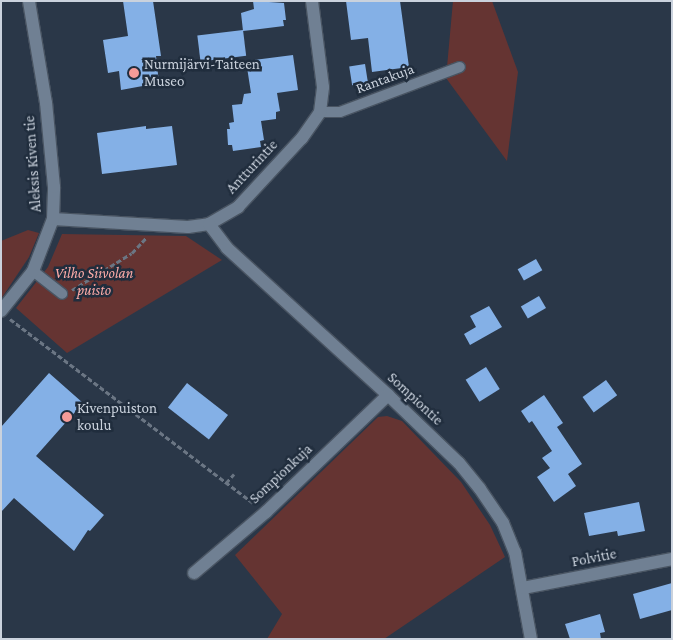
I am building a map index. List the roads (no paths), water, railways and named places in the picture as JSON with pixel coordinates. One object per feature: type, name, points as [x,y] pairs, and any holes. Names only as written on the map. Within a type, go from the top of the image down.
[{"type":"street","name":"Aleksis Kiven tie","points":[[1,312],[33,271],[54,218],[54,187],[46,103],[29,1]]},
{"type":"street","name":"Antturintie","points":[[54,218],[158,225],[209,224],[238,207],[302,138],[320,112],[323,87],[312,1]]},
{"type":"street","name":"Sompiontie","points":[[209,224],[227,248],[388,395],[459,463],[480,489],[502,523],[515,552],[531,639]]},
{"type":"street","name":"Sompionkuja","points":[[194,573],[266,512],[388,395]]},
{"type":"street","name":"Polvitie","points":[[523,588],[672,559]]},
{"type":"lane","name":"Rantakuja","points":[[320,112],[340,112],[460,67]]},
{"type":"lane","points":[[33,271],[62,294]]},
{"type":"place","name":"Nurmijärvi-Taiteen Museo","points":[[134,73]]},
{"type":"place","name":"Kivenpuiston koulu","points":[[67,417]]},
{"type":"park label","name":"Vilho Siivolan puisto","points":[[94,282]]}]
